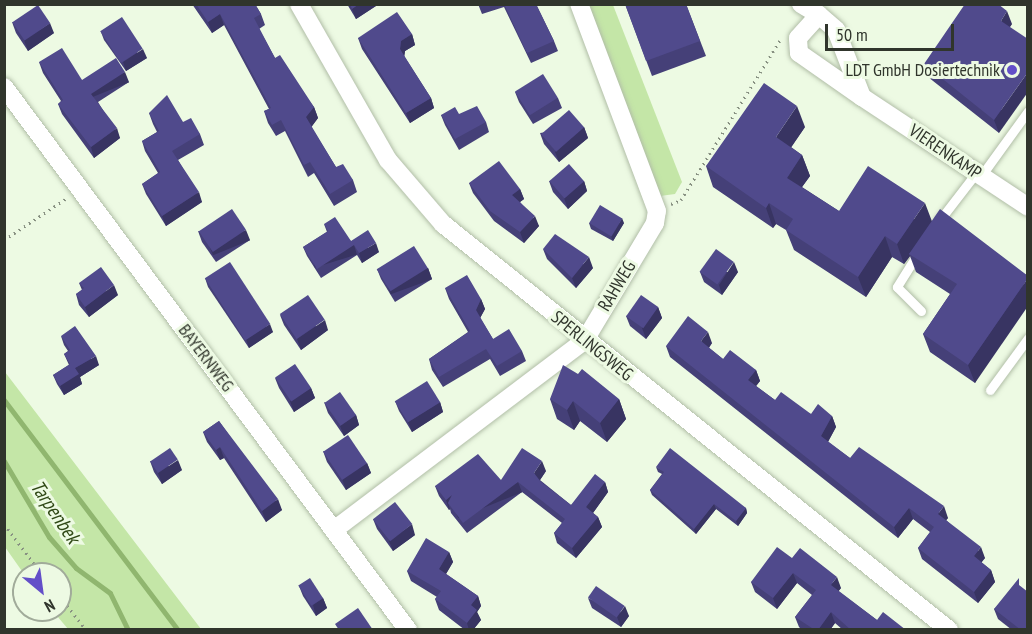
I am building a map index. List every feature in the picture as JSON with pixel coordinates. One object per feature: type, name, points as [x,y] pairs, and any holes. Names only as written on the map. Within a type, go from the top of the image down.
[{"type":"street","name":"SPERLINGSWEG","points":[[299,4],[388,160],[421,202],[585,340],[949,630]]},
{"type":"street","points":[[579,4],[657,211]]},
{"type":"street","points":[[801,4],[819,15],[836,30],[862,97]]},
{"type":"street","name":"VIERENKAMP","points":[[819,15],[798,38],[799,53],[1028,207]]},
{"type":"street","name":"BAYERNWEG","points":[[4,87],[408,630]]},
{"type":"street","name":"RAHWEG","points":[[333,530],[585,340],[657,211]]},
{"type":"lane","points":[[931,233],[1028,111]]},
{"type":"lane","points":[[921,311],[897,287],[925,242]]},
{"type":"lane","points":[[990,390],[1028,338]]},
{"type":"path","points":[[657,211],[681,200],[787,30]]},
{"type":"path","points":[[4,240],[81,189]]},
{"type":"path","points":[[4,524],[33,562]]},
{"type":"path","points":[[72,612],[86,630]]},
{"type":"green space","points":[[588,5],[613,5],[682,182],[675,194],[660,196]]},
{"type":"green space","points":[[4,372],[201,629],[68,629],[62,622],[72,622],[72,562],[16,562],[5,547]]},
{"type":"building","points":[[196,4],[255,4],[261,14],[254,18],[275,58],[280,55],[314,107],[306,117],[336,167],[343,164],[353,180],[330,194],[310,162],[304,165],[281,120],[272,125],[264,111],[271,108],[220,14],[208,22]]},
{"type":"building","points":[[504,4],[536,4],[554,41],[527,53]]},
{"type":"building","points":[[625,4],[686,4],[700,41],[646,61]]},
{"type":"building","points":[[965,4],[998,4],[1007,11],[1001,21],[1028,39],[1028,72],[994,120],[924,64]]},
{"type":"building","points":[[38,5],[50,23],[25,41],[12,22]]},
{"type":"building","points":[[397,12],[412,34],[401,41],[400,49],[431,98],[406,113],[358,38]]},
{"type":"building","points":[[122,17],[143,49],[121,63],[100,31]]},
{"type":"building","points":[[62,48],[82,80],[116,58],[125,72],[91,94],[117,128],[91,147],[58,104],[63,100],[39,62]]},
{"type":"building","points":[[543,74],[558,98],[530,115],[515,91]]},
{"type":"building","points":[[764,83],[797,106],[776,137],[802,155],[787,178],[839,211],[868,166],[925,203],[897,244],[885,236],[858,277],[786,230],[793,219],[769,203],[766,208],[706,166]]},
{"type":"building","points":[[167,95],[183,122],[191,118],[200,134],[172,151],[199,192],[162,216],[142,184],[160,172],[142,141],[159,131],[149,113]]},
{"type":"building","points":[[477,106],[486,122],[455,139],[441,115],[455,107],[459,114]]},
{"type":"building","points":[[569,110],[584,127],[556,152],[541,134]]},
{"type":"building","points":[[499,161],[520,189],[512,195],[535,216],[520,232],[490,211],[469,183]]},
{"type":"building","points":[[569,164],[584,181],[564,198],[549,181]]},
{"type":"building","points":[[600,205],[622,218],[611,236],[589,223]]},
{"type":"building","points":[[232,209],[246,230],[213,252],[199,231]]},
{"type":"building","points":[[940,209],[1028,276],[968,365],[923,334],[957,284],[909,254]]},
{"type":"building","points":[[335,217],[351,241],[368,230],[376,243],[359,253],[354,245],[317,269],[303,247],[328,231],[324,224]]},
{"type":"building","points":[[555,234],[589,257],[572,278],[543,249]]},
{"type":"building","points":[[414,246],[428,268],[390,291],[377,269]]},
{"type":"building","points":[[716,249],[734,262],[717,285],[700,272]]},
{"type":"building","points":[[230,262],[270,324],[245,340],[205,278]]},
{"type":"building","points":[[101,267],[114,285],[85,307],[76,294],[84,288],[79,283]]},
{"type":"building","points":[[467,275],[481,299],[476,310],[493,339],[509,329],[522,351],[497,366],[486,349],[439,377],[429,359],[470,331],[445,288]]},
{"type":"building","points":[[308,295],[325,320],[297,339],[280,314]]},
{"type":"building","points":[[641,295],[658,307],[643,328],[626,316]]},
{"type":"building","points":[[688,316],[708,332],[701,341],[723,359],[730,350],[756,370],[748,380],[775,400],[781,392],[811,414],[818,404],[832,416],[821,436],[850,458],[859,447],[944,506],[938,514],[981,547],[974,556],[991,570],[974,592],[918,548],[934,527],[909,508],[894,527],[666,346]]},
{"type":"building","points":[[75,326],[96,356],[75,368],[79,374],[60,386],[53,375],[70,364],[64,354],[70,350],[61,336]]},
{"type":"building","points":[[295,364],[311,388],[291,401],[275,377]]},
{"type":"building","points":[[563,365],[578,374],[582,369],[619,399],[600,423],[573,401],[567,410],[550,399]]},
{"type":"building","points":[[427,381],[440,402],[408,422],[395,401]]},
{"type":"building","points":[[340,392],[356,415],[340,426],[324,403]]},
{"type":"building","points":[[219,421],[278,499],[262,511],[220,447],[216,450],[203,432]]},
{"type":"building","points":[[348,435],[367,463],[342,480],[323,452]]},
{"type":"building","points":[[170,448],[178,460],[158,473],[150,461]]},
{"type":"building","points":[[522,448],[542,461],[534,473],[541,482],[571,505],[595,474],[605,482],[586,507],[598,517],[572,548],[554,533],[565,519],[518,482],[463,523],[448,503],[452,495],[446,500],[435,486],[478,454],[501,480]]},
{"type":"building","points":[[670,448],[746,508],[736,521],[714,504],[694,529],[650,490],[664,472],[656,467]]},
{"type":"building","points":[[395,502],[412,524],[390,541],[373,519]]},
{"type":"building","points":[[426,538],[449,552],[439,569],[478,596],[471,605],[477,610],[467,623],[435,599],[441,591],[407,571]]},
{"type":"building","points":[[777,547],[792,558],[800,548],[837,577],[831,585],[877,620],[883,612],[906,630],[851,630],[831,612],[818,630],[815,630],[795,617],[816,590],[793,573],[773,598],[751,582]]},
{"type":"building","points":[[310,578],[323,598],[311,606],[298,586]]},
{"type":"building","points":[[1019,578],[1019,585],[1028,592],[1028,630],[1021,630],[994,609]]},
{"type":"building","points":[[596,586],[625,606],[617,618],[588,597]]},
{"type":"building","points":[[358,608],[373,630],[339,630],[335,624]]},
{"type":"waterway","points":[[4,400],[178,630]]},
{"type":"waterway","name":"Tarpenbek","points":[[4,461],[49,537],[76,568],[110,593],[128,630]]},
{"type":"place","name":"LDT GmbH Dosiertechnik","points":[[1012,70]]}]
